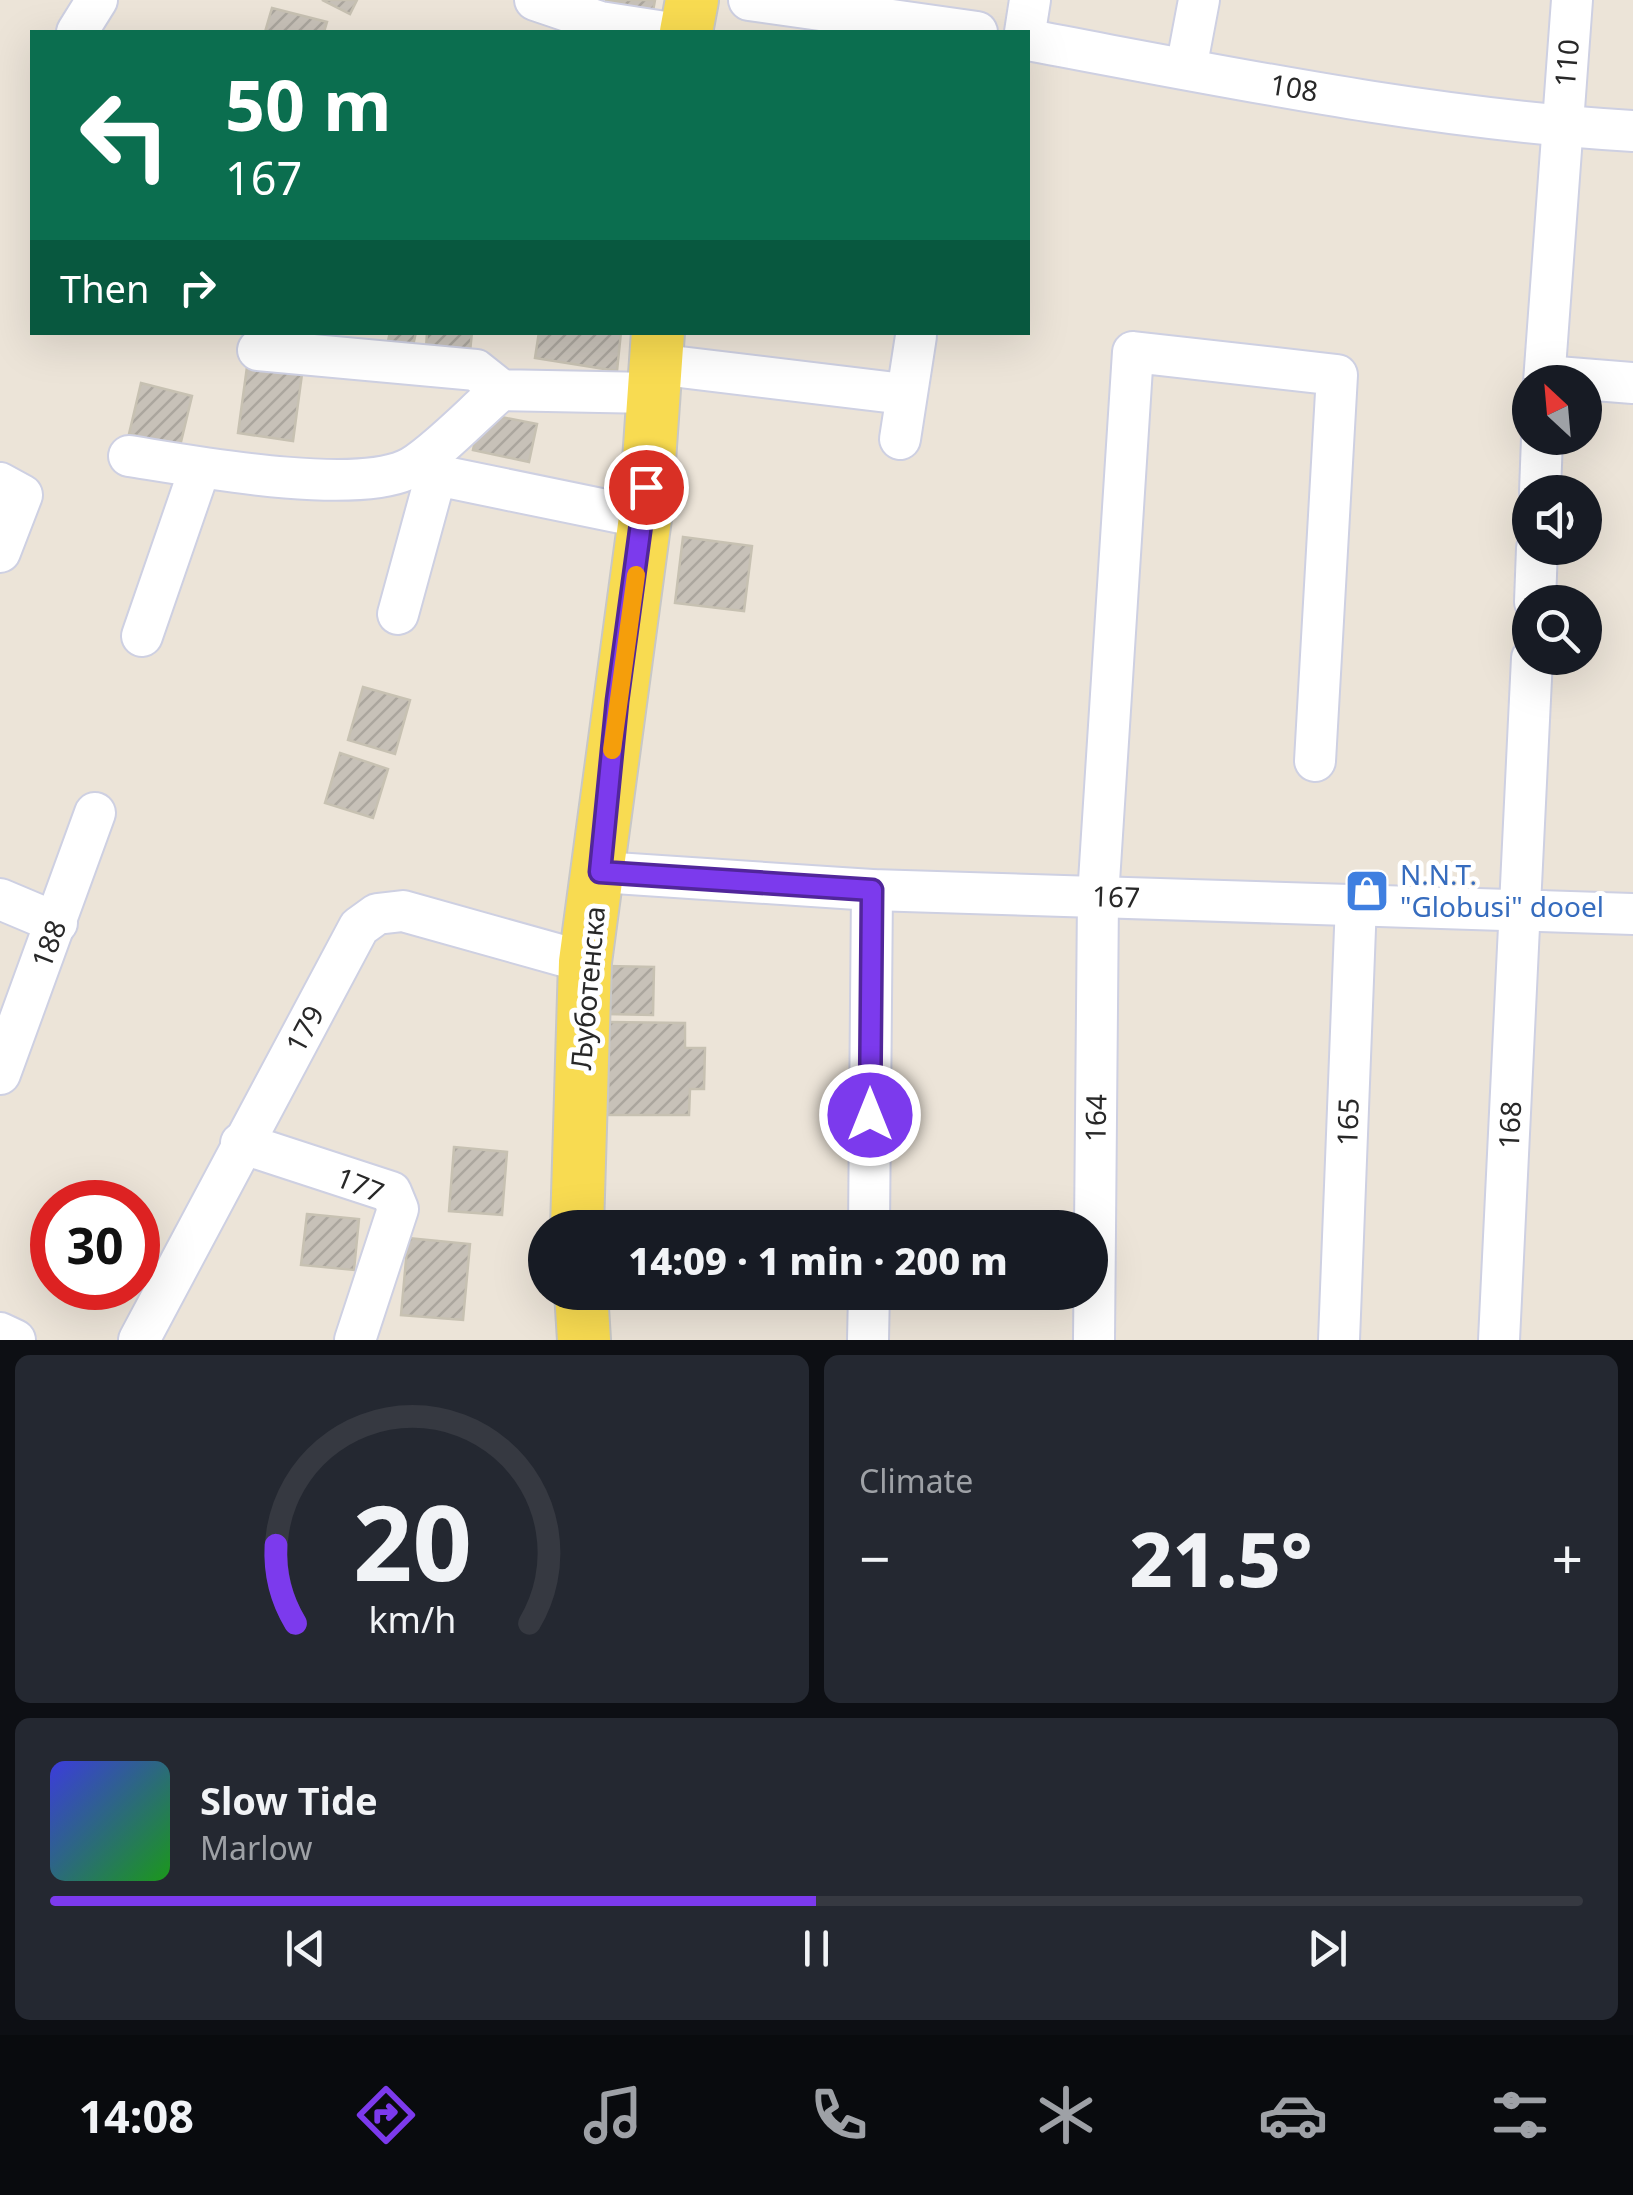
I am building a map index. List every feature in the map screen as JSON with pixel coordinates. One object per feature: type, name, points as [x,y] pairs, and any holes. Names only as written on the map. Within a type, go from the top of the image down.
[{"type":"main road","points":[[686,30],[692,0]]},
{"type":"main road","name":"Љуботенска","points":[[577,1210],[585,962],[600,872],[617,701],[644,518],[655,363]]},
{"type":"main road","points":[[582,1310],[584,1340]]},
{"type":"street","points":[[79,30],[98,0]]},
{"type":"street","points":[[535,0],[600,22],[652,30]]},
{"type":"street","points":[[749,0],[963,30]]},
{"type":"street","points":[[1025,30],[1030,0]]},
{"type":"street","points":[[1186,69],[1199,0]]},
{"type":"street","name":"110","points":[[1562,126],[1572,0]]},
{"type":"street","name":"108","points":[[1030,40],[1186,69],[1562,126],[1633,131]]},
{"type":"street","points":[[1546,365],[1562,126]]},
{"type":"street","points":[[900,439],[916,336]]},
{"type":"street","points":[[258,350],[476,370],[501,390]]},
{"type":"street","name":"164","points":[[1094,1340],[1098,896],[1132,352],[1337,375],[1314,761]]},
{"type":"street","points":[[129,456],[200,468],[334,479],[409,470],[501,390],[655,363],[904,394]]},
{"type":"street","points":[[1602,382],[1633,383]]},
{"type":"street","points":[[142,636],[200,468]]},
{"type":"street","points":[[398,614],[436,475],[644,518]]},
{"type":"street","points":[[0,483],[22,495],[0,552]]},
{"type":"street","points":[[1521,909],[1531,675]]},
{"type":"street","name":"188","points":[[0,1074],[95,812]]},
{"type":"street","name":"167","points":[[600,872],[872,890],[1633,914]]},
{"type":"street","points":[[869,1210],[872,890]]},
{"type":"street","points":[[0,900],[58,922]]},
{"type":"street","name":"165","points":[[1339,1340],[1356,903]]},
{"type":"street","name":"168","points":[[1498,1340],[1521,909]]},
{"type":"street","name":"179","points":[[139,1340],[359,927],[377,914],[403,911],[585,962]]},
{"type":"street","name":"177","points":[[242,1144],[391,1192],[398,1209],[356,1340]]},
{"type":"street","points":[[868,1340],[869,1310]]},
{"type":"street","points":[[0,1333],[15,1340]]},
{"type":"building","points":[[322,0],[357,0],[350,14]]},
{"type":"building","points":[[605,0],[655,0],[653,11]]},
{"type":"building","points":[[272,8],[327,22],[325,30],[266,30]]},
{"type":"building","points":[[389,335],[415,335],[411,355],[386,350]]},
{"type":"building","points":[[427,335],[472,335],[470,352],[426,349]]},
{"type":"building","points":[[539,335],[621,335],[617,371],[535,358]]},
{"type":"building","points":[[247,367],[302,374],[293,441],[238,433]]},
{"type":"building","points":[[141,383],[192,396],[180,446],[129,434]]},
{"type":"building","points":[[481,413],[537,424],[529,462],[473,450]]},
{"type":"building","points":[[683,537],[752,546],[744,611],[675,603]]},
{"type":"building","points":[[363,687],[410,700],[395,754],[348,740]]},
{"type":"building","points":[[340,753],[388,769],[373,818],[325,803]]},
{"type":"building","points":[[607,966],[654,967],[653,1015],[606,1014]]},
{"type":"building","points":[[609,1022],[685,1023],[685,1048],[705,1048],[704,1089],[690,1089],[689,1115],[608,1115]]},
{"type":"building","points":[[454,1147],[507,1152],[502,1215],[449,1211]]},
{"type":"building","points":[[307,1214],[359,1219],[354,1270],[301,1265]]},
{"type":"building","points":[[408,1238],[470,1244],[463,1320],[401,1315]]},
{"type":"slow traffic","points":[[612,750],[636,575]]},
{"type":"place","name":"N.N.T. \"Globusi\" dooel","points":[[1367,891]]},
{"type":"route","points":[[646,487],[617,701],[600,872],[872,890],[870,1115]]}]
